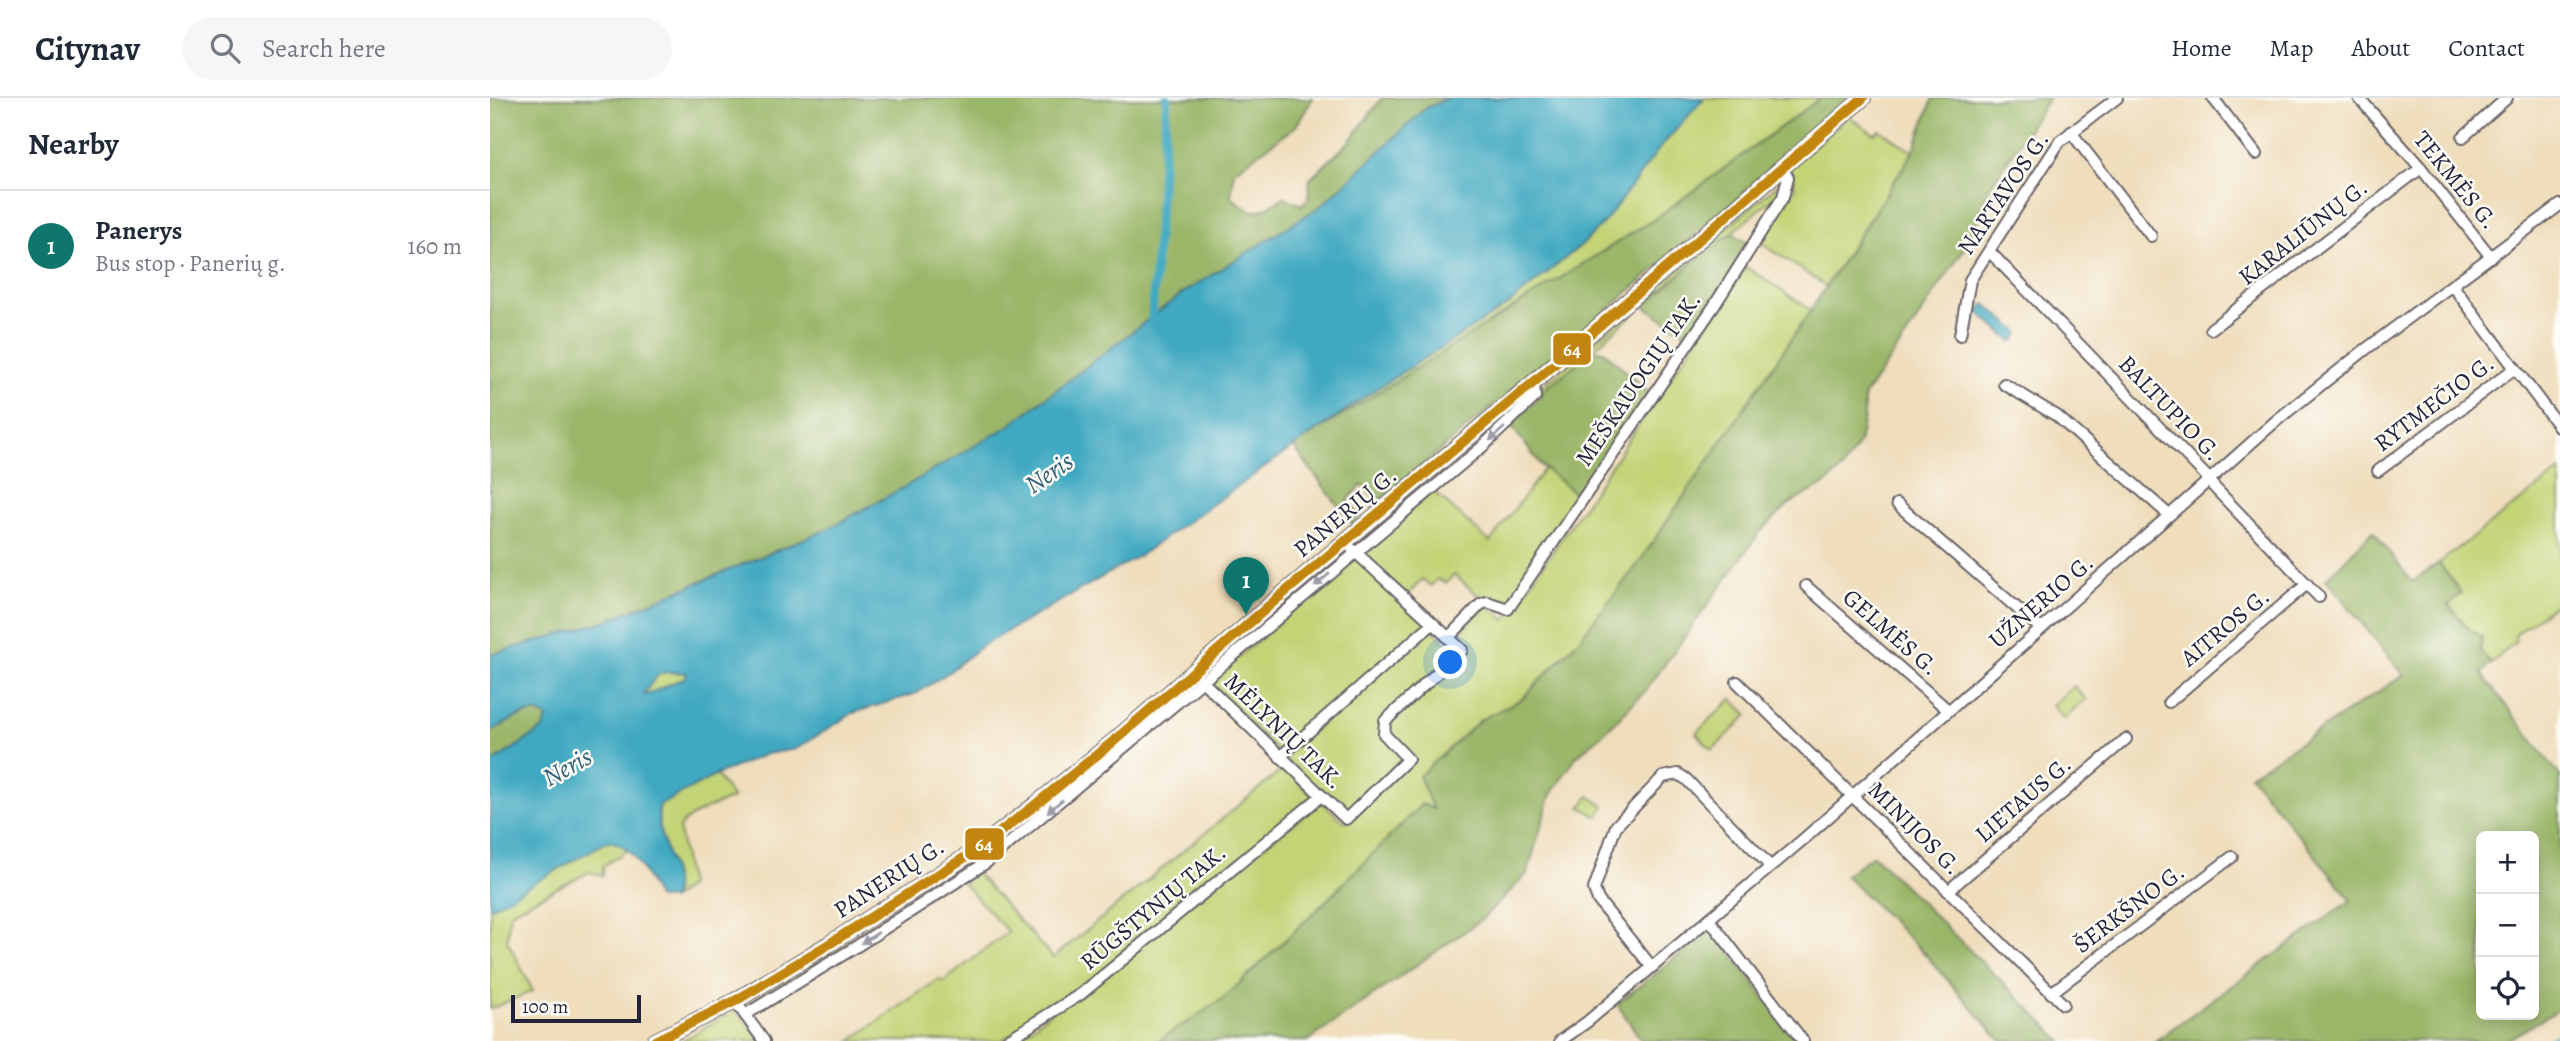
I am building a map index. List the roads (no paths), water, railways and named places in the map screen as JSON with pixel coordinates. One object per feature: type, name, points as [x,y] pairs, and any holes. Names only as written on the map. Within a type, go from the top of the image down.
[{"type":"main road","name":"PANERIŲ G.","points":[[655,1041],[735,1001],[978,849],[1198,677],[1278,598],[1350,547],[1534,382],[1863,98]]},
{"type":"street","name":"NARTAVOS G.","points":[[1960,335],[1970,280],[2060,141],[2117,98]]},
{"type":"street","points":[[2213,98],[2256,154]]},
{"type":"street","name":"TEKMĖS G.","points":[[2359,98],[2421,168],[2491,257]]},
{"type":"street","points":[[2463,137],[2507,98]]},
{"type":"street","points":[[2071,132],[2151,236]]},
{"type":"street","name":"KARALIŪNŲ G.","points":[[2211,329],[2421,168]]},
{"type":"street","name":"MEŠKAUOGIŲ TAK.","points":[[1448,638],[1481,604],[1487,602],[1508,609],[1714,306],[1783,197],[1788,177],[1781,169]]},
{"type":"street","name":"UŽNERIO G.","points":[[1560,1041],[1587,1022],[1709,919],[2277,420],[2366,349],[2560,205]]},
{"type":"street","name":"BALTUPIO G.","points":[[1989,251],[2319,597]]},
{"type":"street","points":[[2453,286],[2560,428]]},
{"type":"street","name":"RYTMEČIO G.","points":[[2378,471],[2515,368]]},
{"type":"street","points":[[2004,384],[2057,416],[2169,515]]},
{"type":"street","points":[[1897,504],[2041,629]]},
{"type":"street","points":[[1350,547],[1448,638]]},
{"type":"street","name":"AITROS G.","points":[[2169,702],[2307,584]]},
{"type":"street","name":"GELMĖS G.","points":[[1806,586],[1948,710]]},
{"type":"street","points":[[1280,757],[1432,624]]},
{"type":"street","name":"MĖLYNIŲ TAK.","points":[[1198,677],[1320,797],[1346,819],[1408,759],[1384,734],[1385,721],[1462,650],[1448,638]]},
{"type":"street","points":[[745,1015],[987,862],[1198,677]]},
{"type":"street","name":"MINIJOS G.","points":[[1737,682],[2063,1004]]},
{"type":"street","name":"LIETAUS G.","points":[[1948,891],[2126,738]]},
{"type":"street","points":[[1651,966],[1598,900],[1594,889],[1616,826],[1663,777],[1678,774],[1686,779],[1770,866]]},
{"type":"street","name":"RŪGŠTYNIŲ TAK.","points":[[1006,1041],[1081,994],[1320,797]]},
{"type":"street","name":"ŠERKŠNO G.","points":[[2051,993],[2232,857]]},
{"type":"street","points":[[1709,919],[1803,1041]]},
{"type":"street","points":[[735,1001],[764,1041]]},
{"type":"water","name":"Neris","points":[[1448,98],[1704,98],[1659,149],[1607,219],[1585,242],[1508,305],[1367,395],[1139,556],[980,647],[917,693],[853,713],[796,749],[766,754],[716,775],[660,805],[660,829],[674,876],[672,899],[658,899],[633,855],[626,848],[608,841],[490,908],[490,764],[543,729],[547,718],[534,713],[518,716],[490,733],[490,655],[606,621],[828,529],[1009,426],[1183,293],[1321,206],[1426,108]],"holes":[[[666,672],[687,673],[684,678],[643,694],[658,675]]]},
{"type":"water","points":[[1985,304],[2019,332],[2017,338],[2012,342],[1979,313]]},
{"type":"waterway","points":[[1151,330],[1167,98]]},
{"type":"waterway","points":[[2546,1041],[2560,1033]]},
{"type":"place","name":"Panerys","points":[[1246,615]]}]
